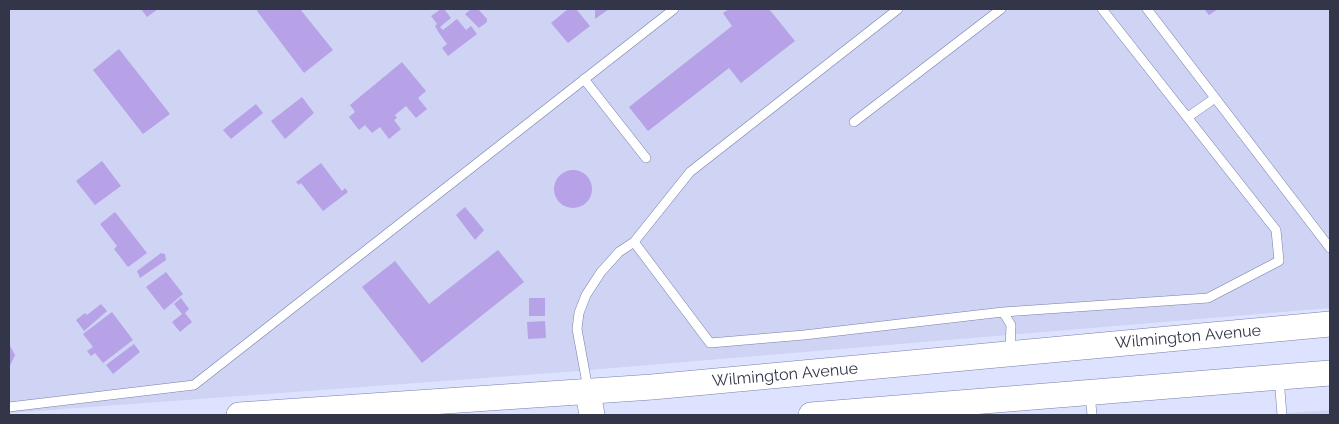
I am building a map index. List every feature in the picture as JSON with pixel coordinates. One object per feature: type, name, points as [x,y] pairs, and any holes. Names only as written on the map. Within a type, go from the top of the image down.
[{"type":"main road","name":"Wilmington Avenue","points":[[239,415],[590,403],[1010,354],[1330,324]]},
{"type":"main road","points":[[811,415],[1091,404],[1279,377],[1330,373]]},
{"type":"lane","points":[[9,408],[194,385],[674,9]]},
{"type":"lane","points":[[590,403],[577,329],[579,313],[586,295],[601,272],[619,252],[634,242],[690,172],[898,9]]},
{"type":"lane","points":[[854,122],[1001,9]]},
{"type":"lane","points":[[634,242],[710,343],[804,335],[1003,312],[1208,298],[1279,261],[1276,230],[1102,9]]},
{"type":"lane","points":[[1147,9],[1330,248]]},
{"type":"lane","points":[[584,79],[646,158]]},
{"type":"lane","points":[[1188,117],[1215,98]]},
{"type":"lane","points":[[1003,312],[1011,325],[1010,354]]},
{"type":"lane","points":[[1279,377],[1282,415]]},
{"type":"shaded area","points":[[9,9],[1330,9],[1330,308],[565,372],[9,413]]},
{"type":"shaded area","points":[[1330,410],[1330,415],[1264,415]]},
{"type":"building","points":[[141,9],[158,9],[147,17]]},
{"type":"building","points":[[259,9],[300,9],[333,50],[304,73],[257,11]]},
{"type":"building","points":[[444,9],[451,18],[440,27],[443,30],[457,19],[466,30],[471,26],[477,34],[448,56],[442,48],[447,44],[431,16]]},
{"type":"building","points":[[471,9],[478,9],[487,19],[487,22],[479,28],[465,14]]},
{"type":"building","points":[[568,9],[576,9],[590,26],[568,43],[551,23]]},
{"type":"building","points":[[595,9],[609,9],[595,19]]},
{"type":"building","points":[[729,9],[769,9],[795,41],[741,83],[729,68],[648,131],[629,107],[732,26],[723,13]]},
{"type":"building","points":[[1204,9],[1218,9],[1209,15]]},
{"type":"building","points":[[119,49],[170,114],[143,134],[93,70]]},
{"type":"building","points":[[402,62],[426,91],[418,98],[427,109],[416,118],[406,106],[395,115],[397,118],[394,120],[401,129],[389,139],[380,127],[372,133],[365,125],[359,130],[349,117],[355,112],[350,105]]},
{"type":"building","points":[[302,97],[314,113],[285,139],[271,121]]},
{"type":"building","points":[[256,104],[263,113],[231,139],[223,130]]},
{"type":"building","points":[[102,161],[121,186],[95,205],[76,181]]},
{"type":"building","points":[[321,163],[342,191],[345,188],[348,192],[323,211],[301,183],[299,185],[296,182]]},
{"type":"building","points":[[573,170],[586,176],[592,189],[586,202],[573,208],[560,202],[554,189],[560,176]]},
{"type":"building","points":[[465,207],[484,230],[475,240],[456,215]]},
{"type":"building","points":[[115,212],[147,253],[128,267],[114,249],[117,246],[100,224]]},
{"type":"building","points":[[498,250],[524,282],[422,363],[362,287],[395,261],[429,304]]},
{"type":"building","points":[[161,253],[165,254],[166,260],[140,278],[137,271]]},
{"type":"building","points":[[166,272],[183,294],[164,310],[146,287]]},
{"type":"building","points":[[181,298],[189,309],[185,313],[192,322],[180,332],[172,322],[182,314],[174,304]]},
{"type":"building","points":[[529,298],[545,298],[545,316],[529,316]]},
{"type":"building","points":[[101,304],[107,311],[84,331],[76,320],[85,313],[87,315]]},
{"type":"building","points":[[112,312],[133,340],[103,363],[95,353],[91,356],[87,351],[93,347],[83,334]]},
{"type":"building","points":[[545,321],[546,338],[528,339],[527,322]]},
{"type":"building","points":[[9,344],[15,355],[9,368]]},
{"type":"building","points":[[134,344],[140,352],[113,374],[106,365]]}]
